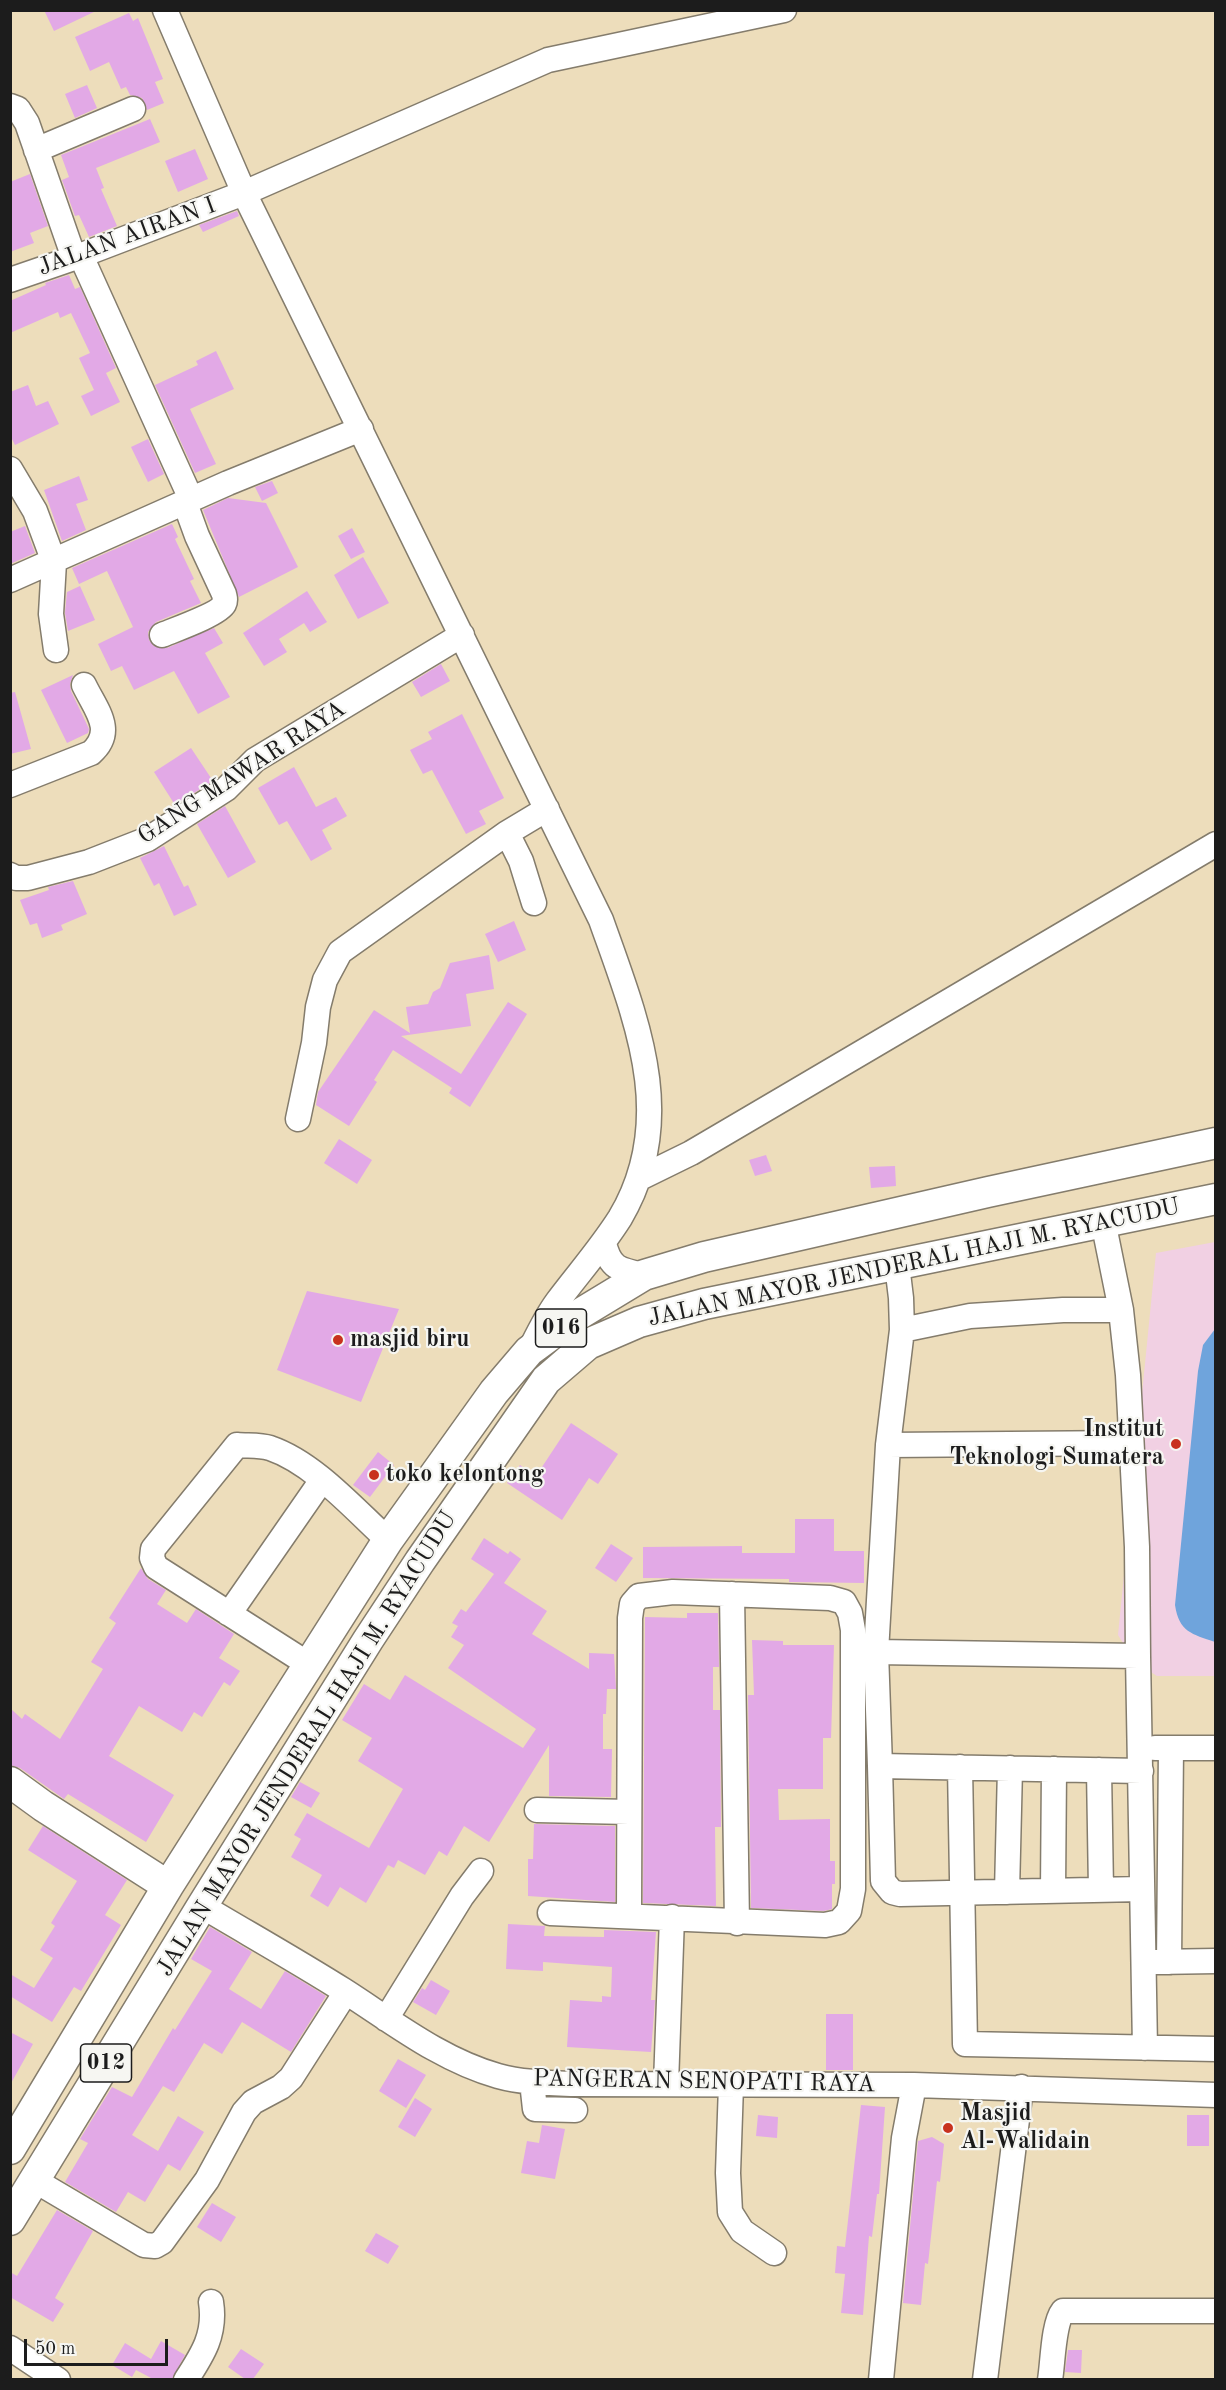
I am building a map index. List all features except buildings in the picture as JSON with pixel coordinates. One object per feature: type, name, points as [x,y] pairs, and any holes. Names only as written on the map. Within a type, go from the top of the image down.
[{"type":"main road","name":"JALAN MAYOR JENDERAL HAJI M. RYACUDU","points":[[10,2149],[168,1886],[388,1540],[498,1387],[529,1351],[578,1315],[644,1275],[704,1257],[1215,1143]]},
{"type":"main road","name":"JALAN MAYOR JENDERAL HAJI M. RYACUDU","points":[[10,2220],[202,1906],[420,1561],[546,1380],[588,1344],[639,1322],[704,1304],[1215,1199]]},
{"type":"main road","points":[[388,1540],[420,1561]]},
{"type":"main road","points":[[10,1782],[43,1806],[168,1886]]},
{"type":"street","points":[[165,10],[244,193],[601,920],[624,985],[646,1064],[651,1106],[650,1124],[638,1179],[621,1215],[604,1243],[556,1303],[529,1351]]},
{"type":"street","name":"JALAN AIRAN I","points":[[10,280],[244,193],[548,60],[784,10]]},
{"type":"street","points":[[10,106],[18,109],[27,123],[77,257],[188,501],[197,536],[221,587],[225,601],[222,607],[201,619],[162,635]]},
{"type":"street","points":[[36,150],[133,109]]},
{"type":"street","points":[[10,580],[188,501],[361,429]]},
{"type":"street","points":[[10,469],[35,511],[54,562],[51,614],[56,650]]},
{"type":"street","name":"GANG MAWAR RAYA","points":[[10,875],[16,878],[28,878],[89,862],[148,839],[226,789],[255,760],[462,635]]},
{"type":"street","points":[[10,785],[91,753],[101,744],[104,732],[102,721],[84,685]]},
{"type":"street","points":[[298,1119],[314,1044],[318,1007],[325,980],[340,952],[507,833],[547,809]]},
{"type":"street","points":[[507,833],[520,861],[534,903]]},
{"type":"street","points":[[638,1179],[740,1125],[1215,844]]},
{"type":"street","points":[[1103,1221],[1121,1310],[1128,1375],[1137,1547],[1145,2048]]},
{"type":"street","points":[[604,1243],[607,1257],[616,1267],[623,1271],[644,1275]]},
{"type":"street","points":[[897,1265],[902,1298],[902,1330],[888,1445],[876,1652],[883,1881],[892,1892],[900,1894],[1141,1889]]},
{"type":"street","points":[[902,1330],[970,1316],[1062,1310],[1121,1310]]},
{"type":"street","points":[[888,1445],[1131,1443]]},
{"type":"street","points":[[308,1664],[156,1567],[152,1558],[153,1549],[237,1445],[268,1447],[291,1457],[322,1480],[388,1540]]},
{"type":"street","points":[[229,1614],[322,1480]]},
{"type":"street","points":[[550,1913],[628,1916],[672,1917],[737,1923],[825,1925],[839,1922],[849,1911],[853,1889],[853,1630],[850,1613],[844,1602],[830,1598],[673,1592],[639,1596],[632,1604],[630,1617],[628,1916]]},
{"type":"street","points":[[732,1594],[737,1923]]},
{"type":"street","points":[[876,1652],[1138,1656]]},
{"type":"street","points":[[880,1766],[1099,1770],[1171,1748],[1215,1748]]},
{"type":"street","points":[[1169,1962],[1171,1748]]},
{"type":"street","points":[[960,1767],[964,2041],[967,2046],[1215,2049]]},
{"type":"street","points":[[1007,1892],[1010,1768]]},
{"type":"street","points":[[1053,1891],[1054,1769]]},
{"type":"street","points":[[1099,1770],[1101,1890]]},
{"type":"street","points":[[537,1810],[629,1812]]},
{"type":"street","points":[[386,2019],[462,1896],[481,1871]]},
{"type":"street","name":"PANGERAN SENOPATI RAYA","points":[[202,1906],[346,1992],[386,2019],[466,2064],[500,2077],[532,2082],[576,2084],[914,2085],[1215,2095]]},
{"type":"street","points":[[666,2084],[672,1917]]},
{"type":"street","points":[[1143,1962],[1215,1961]]},
{"type":"street","points":[[34,2180],[144,2245],[155,2246],[162,2242],[207,2180],[244,2112],[253,2103],[281,2087],[291,2078],[346,1992]]},
{"type":"street","points":[[532,2082],[535,2109],[575,2110]]},
{"type":"street","points":[[731,2085],[728,2173],[730,2212],[742,2230],[774,2253]]},
{"type":"street","points":[[881,2379],[904,2138],[914,2085]]},
{"type":"street","points":[[985,2379],[1021,2087]]},
{"type":"street","points":[[186,2379],[204,2352],[211,2336],[214,2318],[211,2302]]},
{"type":"street","points":[[1050,2379],[1057,2329],[1063,2311],[1215,2311]]},
{"type":"street","points":[[10,2348],[58,2379]]},
{"type":"shaded area","name":"Institut Teknologi Sumatera","points":[[1215,1242],[1215,1676],[1157,1676],[1135,1662],[1118,1635],[1156,1253]]},
{"type":"water","points":[[1215,1329],[1215,1642],[1188,1631],[1180,1621],[1175,1605],[1198,1371],[1203,1345]]},
{"type":"place","name":"masjid biru","points":[[338,1340]]},
{"type":"place","name":"Institut Teknologi Sumatera","points":[[1176,1444]]},
{"type":"place","name":"toko kelontong","points":[[374,1475]]},
{"type":"place","name":"Masjid Al-Walidain","points":[[948,2128]]}]
